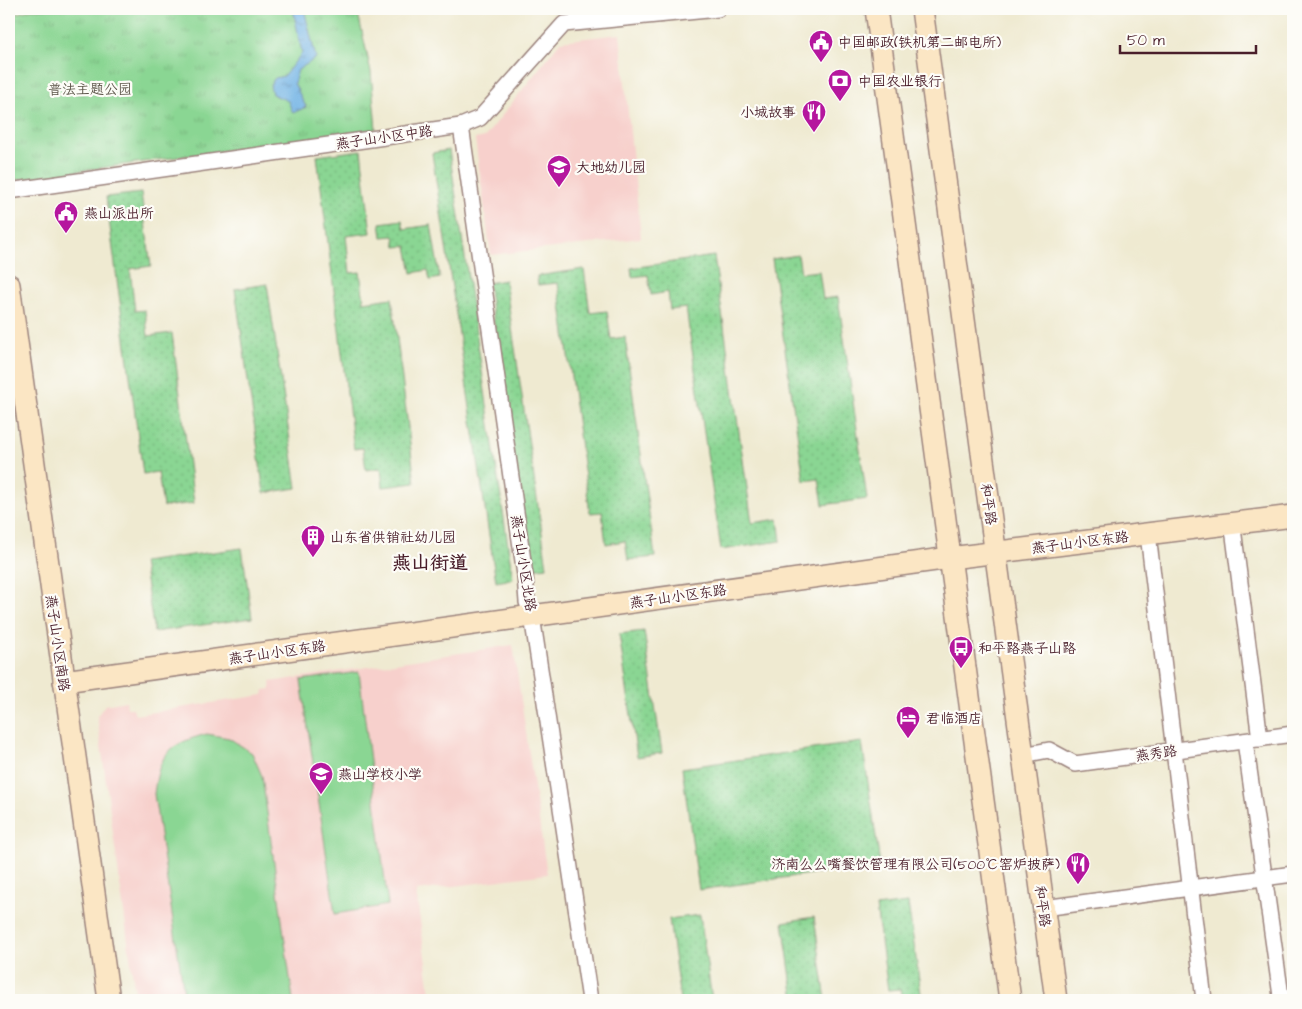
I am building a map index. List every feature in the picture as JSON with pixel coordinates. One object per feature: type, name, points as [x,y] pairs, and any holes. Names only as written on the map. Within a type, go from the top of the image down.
[{"type":"main road","points":[[876,9],[1010,1000]]},
{"type":"main road","name":"和平路","points":[[922,9],[1056,1000]]},
{"type":"main road","name":"燕子山小区南路","points":[[9,285],[15,378],[64,681],[109,1000]]},
{"type":"main road","name":"燕子山小区东路","points":[[64,681],[950,558],[1293,516]]},
{"type":"street","name":"燕子山小区中路","points":[[9,191],[461,126],[480,118],[564,24],[718,9]]},
{"type":"street","name":"燕子山小区北路","points":[[461,126],[525,575],[527,602],[532,616],[590,1000]]},
{"type":"street","points":[[1231,524],[1234,536],[1253,740],[1263,878],[1281,996]]},
{"type":"street","points":[[1148,534],[1204,1000]]},
{"type":"street","name":"燕秀路","points":[[1023,755],[1049,750],[1075,764],[1293,734]]},
{"type":"street","points":[[1044,908],[1190,890],[1293,874]]},
{"type":"shaded area","name":"大地幼儿园","points":[[620,34],[641,238],[491,255],[475,139],[485,137],[561,41]]},
{"type":"shaded area","name":"燕山学校小学","points":[[513,645],[547,874],[416,891],[431,1000],[136,1000],[97,716],[105,705],[126,701],[127,708],[133,708],[135,715],[263,695],[264,690],[271,689],[270,682]]},
{"type":"green space","name":"普法主题公园","points":[[32,9],[357,9],[371,72],[376,129],[9,181],[9,16]]},
{"type":"green space","points":[[361,150],[371,233],[346,236],[350,273],[360,272],[364,302],[392,298],[415,483],[383,487],[381,468],[366,470],[363,448],[354,449],[317,156]]},
{"type":"green space","points":[[449,150],[513,579],[496,582],[432,153]]},
{"type":"green space","points":[[141,193],[151,266],[130,269],[135,311],[145,310],[148,336],[172,333],[194,503],[163,507],[158,472],[143,474],[106,197]]},
{"type":"green space","points":[[402,220],[404,229],[431,225],[440,278],[430,280],[428,270],[412,273],[407,246],[396,247],[394,236],[382,237],[380,223]]},
{"type":"green space","points":[[798,255],[801,273],[819,271],[823,299],[838,297],[867,499],[823,505],[819,479],[804,481],[772,259]]},
{"type":"green space","points":[[714,256],[752,523],[778,519],[781,541],[721,550],[686,308],[670,310],[668,292],[651,295],[648,275],[632,277],[631,268]]},
{"type":"green space","points":[[584,269],[590,313],[607,311],[611,339],[625,337],[655,557],[628,560],[625,541],[606,544],[602,512],[590,513],[558,283],[538,285],[537,276]]},
{"type":"green space","points":[[505,280],[547,567],[531,569],[488,283]]},
{"type":"green space","points":[[267,284],[297,488],[264,493],[235,289]]},
{"type":"green space","points":[[242,548],[252,618],[154,632],[143,562]]},
{"type":"green space","points":[[644,631],[662,753],[637,757],[619,634]]},
{"type":"green space","points":[[359,672],[388,905],[335,914],[301,680]]},
{"type":"green space","points":[[207,734],[229,738],[252,753],[262,776],[293,1000],[185,1000],[154,794],[159,769],[168,753],[183,742]]},
{"type":"green space","points":[[862,742],[880,864],[699,890],[682,768]]},
{"type":"green space","points":[[908,903],[922,1000],[902,1000],[900,989],[888,990],[876,907]]},
{"type":"green space","points":[[700,915],[712,1000],[680,1000],[669,919]]},
{"type":"green space","points":[[814,917],[826,1000],[794,1000],[783,922]]},
{"type":"water","points":[[293,9],[304,9],[316,58],[298,70],[294,83],[306,107],[293,113],[288,101],[272,94],[270,85],[275,78],[284,76],[302,53]]},
{"type":"place","name":"中国邮政(铁机第二邮电所)","points":[[821,63]]},
{"type":"place","name":"中国农业银行","points":[[840,102]]},
{"type":"place","name":"小城故事","points":[[814,133]]},
{"type":"place","name":"大地幼儿园","points":[[559,188]]},
{"type":"place","name":"燕山派出所","points":[[66,234]]},
{"type":"place","name":"山东省供销社幼儿园","points":[[313,558]]},
{"type":"place","name":"和平路燕子山路","points":[[961,669]]},
{"type":"place","name":"君临酒店","points":[[908,739]]},
{"type":"place","name":"燕山学校小学","points":[[321,795]]},
{"type":"place","name":"济南么么嘴餐饮管理有限公司(500℃窑炉披萨)","points":[[1078,885]]},
{"type":"district","name":"燕山街道","points":[[430,562]]}]
